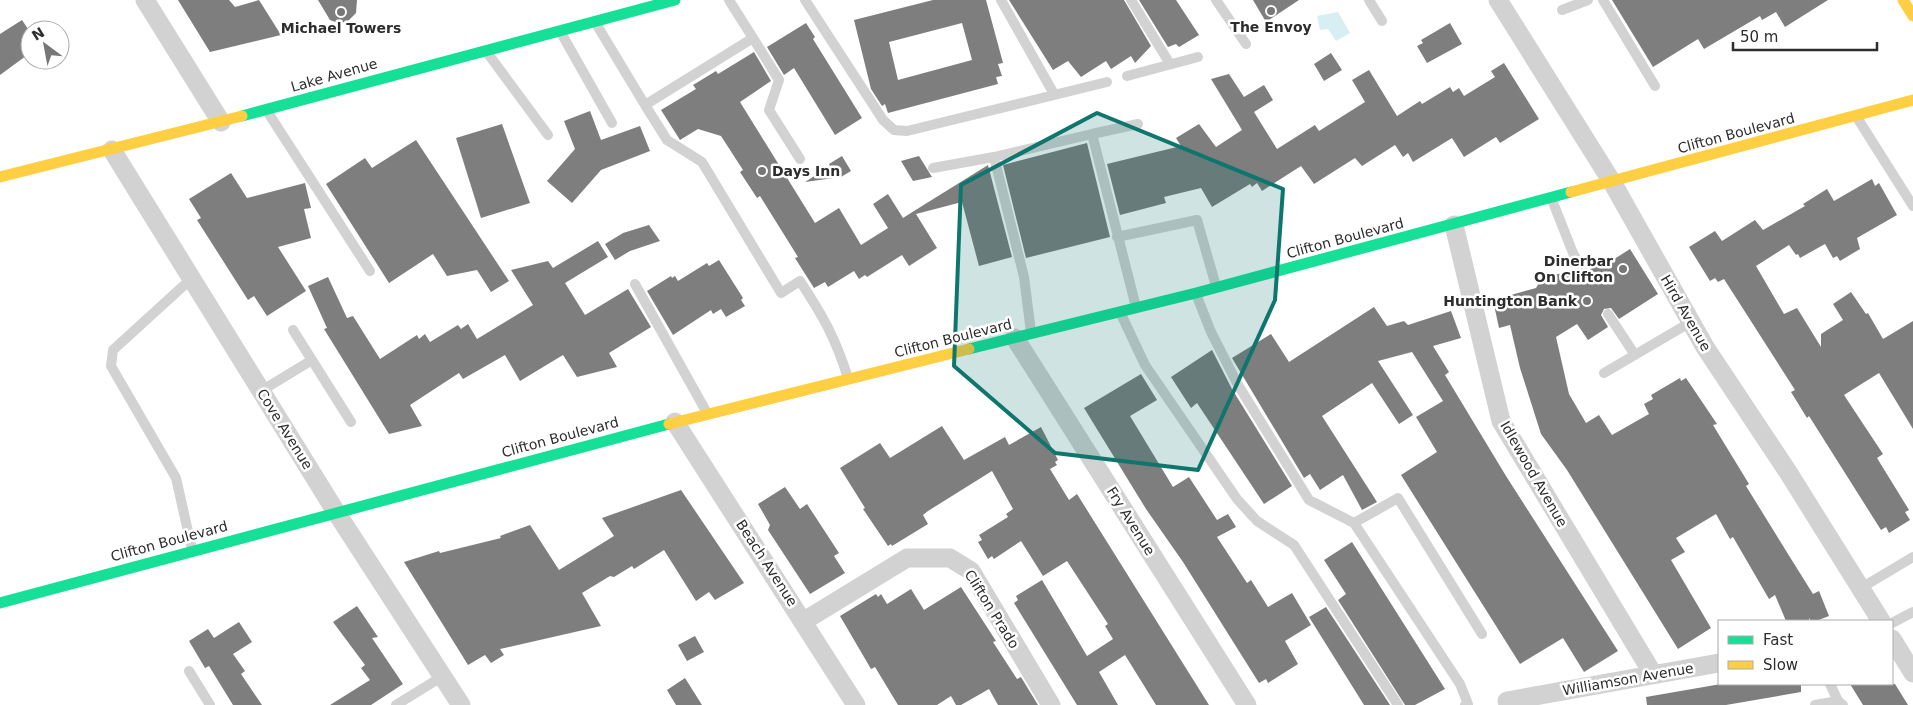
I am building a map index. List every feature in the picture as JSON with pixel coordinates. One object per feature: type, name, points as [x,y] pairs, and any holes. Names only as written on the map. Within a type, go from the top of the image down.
[{"type":"main road","name":"Lake Avenue","points":[[1,176],[267,110],[675,0]]},
{"type":"main road","points":[[1903,0],[1913,16]]},
{"type":"main road","name":"Clifton Boulevard","points":[[0,603],[675,422],[1216,288],[1552,199],[1913,100]]},
{"type":"street","points":[[145,0],[221,122]]},
{"type":"street","name":"Hird Avenue","points":[[1498,0],[1612,182],[1691,322],[1880,620]]},
{"type":"street","name":"Cove Avenue","points":[[112,150],[336,512],[461,705]]},
{"type":"street","name":"Idlewood Avenue","points":[[1454,225],[1501,421],[1653,674]]},
{"type":"street","name":"Fry Avenue","points":[[1023,336],[1247,705]]},
{"type":"street","name":"Beach Avenue","points":[[675,422],[856,705]]},
{"type":"street","name":"Clifton Prado","points":[[804,621],[907,558],[950,558],[971,570],[1051,705]]},
{"type":"street","points":[[1893,641],[1913,673]]},
{"type":"street","name":"Williamson Avenue","points":[[1507,701],[1534,700],[1653,674],[1718,663]]},
{"type":"lane","points":[[729,0],[779,80],[769,110],[800,159]]},
{"type":"lane","points":[[805,0],[883,120],[894,130],[907,131],[1107,82]]},
{"type":"lane","points":[[1001,0],[1054,94]]},
{"type":"lane","points":[[1131,0],[1170,64]]},
{"type":"lane","points":[[1216,0],[1246,44]]},
{"type":"lane","points":[[1369,0],[1382,21]]},
{"type":"lane","points":[[1562,10],[1588,0]]},
{"type":"lane","points":[[1603,0],[1655,86]]},
{"type":"lane","points":[[594,21],[667,140],[702,162],[781,293],[800,281],[828,324],[838,346],[848,379]]},
{"type":"lane","points":[[560,30],[612,123]]},
{"type":"lane","points":[[645,105],[753,38]]},
{"type":"lane","points":[[485,50],[548,135]]},
{"type":"lane","points":[[1127,76],[1198,57]]},
{"type":"lane","points":[[267,110],[370,271]]},
{"type":"lane","points":[[1855,116],[1913,206]]},
{"type":"lane","points":[[933,168],[994,157],[1138,124]]},
{"type":"lane","points":[[1092,134],[1136,308]]},
{"type":"lane","points":[[994,157],[1024,277],[1023,336]]},
{"type":"lane","points":[[1552,199],[1573,253],[1586,276]]},
{"type":"lane","points":[[1117,237],[1197,220],[1216,288]]},
{"type":"lane","points":[[192,278],[113,350],[110,358],[111,366],[176,478],[192,550]]},
{"type":"lane","points":[[635,284],[708,414]]},
{"type":"lane","points":[[1196,293],[1211,332],[1238,385],[1309,500],[1354,523],[1460,684],[1468,705]]},
{"type":"lane","points":[[1119,311],[1145,366],[1237,499],[1257,521],[1294,545],[1398,705]]},
{"type":"lane","points":[[1608,314],[1635,355]]},
{"type":"lane","points":[[1604,373],[1691,322]]},
{"type":"lane","points":[[293,330],[351,422]]},
{"type":"lane","points":[[261,391],[312,360]]},
{"type":"lane","points":[[1354,523],[1398,498],[1482,634]]},
{"type":"lane","points":[[1860,588],[1913,557]]},
{"type":"lane","points":[[1893,622],[1913,612]]},
{"type":"lane","points":[[189,671],[210,705]]},
{"type":"lane","points":[[396,705],[443,676]]},
{"type":"lane","points":[[1816,705],[1840,703],[1831,685]]},
{"type":"highlighted area","points":[[1097,113],[1283,189],[1275,300],[1198,470],[1055,453],[954,366],[961,185]]},
{"type":"water","points":[[1338,12],[1350,33],[1336,41],[1328,29],[1320,30],[1317,16]]},
{"type":"building","points":[[178,0],[229,0],[235,7],[259,0],[281,35],[210,52]]},
{"type":"building","name":"Michael Towers","points":[[318,0],[357,0],[356,13],[347,22],[338,23],[330,20]]},
{"type":"building","points":[[933,0],[986,0],[1003,63],[998,64],[1002,76],[996,77],[998,84],[888,113],[885,104],[882,106],[871,89],[854,20]],"holes":[[[962,23],[972,60],[898,80],[889,42]]]},
{"type":"building","points":[[1009,0],[1124,0],[1151,46],[1135,63],[1131,56],[1111,69],[1106,61],[1081,77],[1068,61],[1053,70]]},
{"type":"building","points":[[1139,0],[1176,0],[1199,35],[1179,47],[1176,44],[1168,47]]},
{"type":"building","name":"The Envoy","points":[[1253,0],[1299,0],[1266,22]]},
{"type":"building","points":[[1612,0],[1828,0],[1785,27],[1776,12],[1762,20],[1760,16],[1704,49],[1698,39],[1653,67]]},
{"type":"building","points":[[20,21],[20,60],[0,75],[0,34]]},
{"type":"building","points":[[806,23],[815,37],[813,39],[862,118],[835,135],[794,68],[784,75],[767,47]]},
{"type":"building","points":[[1450,23],[1462,44],[1427,63],[1417,46],[1423,43],[1421,40]]},
{"type":"building","points":[[754,52],[771,81],[740,102],[815,223],[839,208],[861,245],[888,228],[873,204],[888,194],[903,218],[988,165],[1012,257],[979,266],[962,202],[916,214],[937,248],[909,266],[902,255],[867,277],[865,275],[859,279],[854,271],[828,287],[825,282],[814,288],[795,258],[798,257],[760,196],[757,198],[740,172],[743,170],[721,136],[698,129],[680,140],[661,110],[696,89],[693,85],[716,71],[718,74]]},
{"type":"building","points":[[1331,53],[1342,70],[1324,81],[1314,64]]},
{"type":"building","points":[[1504,63],[1539,119],[1500,143],[1496,137],[1464,157],[1452,138],[1413,162],[1408,153],[1403,157],[1395,145],[1362,166],[1355,158],[1314,184],[1301,166],[1262,191],[1257,183],[1252,187],[1250,184],[1212,207],[1201,188],[1164,197],[1166,203],[1120,215],[1107,164],[1181,146],[1176,138],[1199,124],[1216,147],[1242,130],[1211,79],[1229,74],[1244,97],[1264,85],[1273,100],[1254,112],[1277,149],[1315,125],[1319,131],[1365,102],[1352,80],[1369,70],[1397,116],[1420,101],[1422,104],[1450,87],[1453,92],[1459,88],[1464,96],[1495,77],[1491,71]]},
{"type":"building","points":[[590,111],[601,140],[640,126],[650,151],[601,170],[572,203],[547,181],[575,149],[564,121]]},
{"type":"building","points":[[502,124],[530,203],[481,218],[456,138]]},
{"type":"building","points":[[416,140],[509,281],[491,292],[477,270],[447,276],[433,254],[389,283],[326,184],[365,158],[372,168]]},
{"type":"building","points":[[1087,143],[1110,237],[1026,258],[1003,165]]},
{"type":"building","points":[[842,156],[851,171],[841,177],[805,182],[830,166],[829,164]]},
{"type":"building","points":[[919,156],[932,177],[913,181],[901,161]]},
{"type":"building","points":[[231,173],[247,198],[305,183],[311,208],[304,209],[311,238],[278,247],[306,291],[267,316],[254,296],[248,300],[197,220],[201,218],[189,199]]},
{"type":"building","points":[[1872,179],[1875,186],[1879,183],[1897,215],[1857,238],[1860,249],[1840,261],[1837,256],[1833,258],[1825,244],[1800,258],[1789,245],[1756,266],[1784,314],[1797,308],[1821,347],[1821,334],[1843,320],[1833,304],[1851,292],[1866,314],[1868,313],[1883,339],[1913,321],[1913,429],[1879,373],[1844,395],[1883,454],[1877,458],[1909,510],[1905,512],[1910,520],[1889,533],[1886,527],[1881,530],[1809,416],[1807,418],[1791,392],[1795,390],[1724,279],[1718,282],[1715,278],[1710,281],[1689,247],[1715,231],[1722,241],[1755,220],[1763,230],[1805,206],[1803,204],[1827,189],[1834,201]]},
{"type":"building","points":[[649,225],[660,241],[630,251],[615,260],[605,244],[623,233]]},
{"type":"building","points":[[598,241],[608,257],[565,283],[585,315],[628,289],[651,327],[609,353],[617,367],[577,377],[563,355],[520,381],[505,355],[463,379],[459,373],[410,405],[422,426],[389,434],[324,329],[327,328],[308,286],[328,277],[347,318],[353,316],[380,359],[417,335],[419,339],[425,334],[430,342],[458,325],[461,329],[468,324],[477,339],[533,305],[511,270],[548,261],[553,268]]},
{"type":"building","points":[[1630,249],[1658,294],[1619,319],[1611,308],[1604,309],[1601,315],[1608,327],[1588,340],[1577,324],[1556,337],[1569,394],[1586,423],[1599,415],[1612,435],[1649,414],[1644,404],[1653,399],[1651,395],[1680,378],[1681,381],[1686,378],[1717,424],[1713,425],[1749,484],[1746,486],[1788,554],[1813,594],[1819,591],[1829,616],[1819,620],[1810,620],[1809,618],[1809,620],[1786,620],[1775,595],[1769,599],[1733,537],[1730,539],[1716,514],[1676,538],[1685,552],[1671,560],[1711,628],[1678,649],[1567,470],[1541,434],[1520,368],[1510,325],[1499,328],[1493,300],[1536,288],[1539,283],[1555,277],[1554,275],[1575,270],[1582,282],[1589,282],[1593,277],[1590,269],[1605,259],[1608,263]]},
{"type":"building","points":[[719,260],[743,298],[741,300],[745,306],[726,317],[721,309],[713,314],[711,310],[673,335],[647,291],[671,276],[672,278],[675,276],[678,281],[707,263],[709,266]]},
{"type":"building","points":[[1374,307],[1387,326],[1404,321],[1408,325],[1451,311],[1461,338],[1433,346],[1449,372],[1445,375],[1506,476],[1618,651],[1584,672],[1563,638],[1520,664],[1401,475],[1437,452],[1416,417],[1443,401],[1412,352],[1378,361],[1413,415],[1399,424],[1372,383],[1322,416],[1377,502],[1362,510],[1343,475],[1320,490],[1310,474],[1304,478],[1232,358],[1271,334],[1289,362]]},
{"type":"building","points":[[1212,350],[1232,389],[1292,486],[1264,504],[1197,403],[1191,408],[1171,377]]},
{"type":"building","points":[[1141,374],[1157,400],[1130,416],[1173,487],[1189,477],[1217,520],[1228,514],[1236,527],[1217,537],[1247,583],[1251,580],[1268,607],[1292,593],[1311,625],[1285,641],[1298,664],[1268,683],[1266,679],[1259,683],[1183,562],[1146,509],[1084,408]]},
{"type":"building","points":[[942,426],[964,460],[1005,437],[1009,445],[1041,427],[1058,460],[1055,462],[1057,465],[1050,469],[1069,500],[1077,494],[1209,705],[1156,705],[1125,655],[1099,672],[1118,705],[1077,705],[1014,603],[1018,600],[1016,596],[1042,580],[1087,656],[1113,639],[1105,626],[1108,624],[1067,561],[1043,576],[1021,541],[994,559],[992,556],[988,559],[978,542],[982,540],[979,535],[1008,517],[1006,514],[1013,509],[992,471],[923,515],[928,524],[892,546],[891,544],[888,546],[863,509],[865,508],[840,468],[880,443],[890,458]]},
{"type":"building","points":[[785,487],[800,509],[807,504],[839,553],[834,556],[845,573],[810,594],[768,530],[770,525],[758,504]]},
{"type":"building","points":[[681,490],[744,583],[715,600],[709,592],[696,601],[664,550],[634,569],[632,566],[614,577],[610,576],[582,593],[601,626],[500,649],[504,655],[491,663],[485,655],[468,665],[404,562],[439,551],[440,553],[501,538],[500,536],[530,525],[559,570],[614,536],[602,518]]},
{"type":"building","points":[[1352,542],[1445,689],[1415,705],[1405,705],[1338,600],[1346,594],[1324,560]]},
{"type":"building","points":[[961,587],[996,641],[993,642],[1017,679],[1021,677],[1038,705],[998,705],[989,689],[961,705],[956,705],[951,696],[937,705],[898,705],[875,667],[871,669],[840,616],[876,594],[878,597],[881,594],[887,604],[911,589],[924,610]]},
{"type":"building","points":[[357,606],[378,637],[372,638],[403,684],[371,705],[330,705],[370,680],[361,668],[365,665],[333,622]]},
{"type":"building","points":[[1326,607],[1390,705],[1364,705],[1309,617]]},
{"type":"building","points":[[239,622],[252,642],[233,654],[245,671],[241,674],[262,705],[233,705],[209,666],[205,668],[189,641],[208,629],[214,638]]},
{"type":"building","points":[[695,636],[704,652],[687,661],[678,645]]},
{"type":"building","points":[[685,678],[702,705],[676,705],[667,690]]},
{"type":"building","points":[[1895,684],[1908,705],[1863,705],[1851,685]]},
{"type":"building","points":[[1718,685],[1801,685],[1801,692],[1726,705],[1647,705],[1646,697]]},
{"type":"traffic: fast","points":[[242,116],[675,0]]},
{"type":"traffic: fast","points":[[969,349],[1196,293],[1571,192]]},
{"type":"traffic: fast","points":[[0,603],[669,424]]},
{"type":"traffic: slow","points":[[1903,0],[1913,16]]},
{"type":"traffic: slow","points":[[1571,192],[1913,100]]},
{"type":"traffic: slow","points":[[0,177],[242,116]]},
{"type":"traffic: slow","points":[[669,424],[969,349]]},
{"type":"place","name":"The Envoy","points":[[1271,11]]},
{"type":"place","name":"Michael Towers","points":[[341,12]]},
{"type":"place","name":"Days Inn","points":[[762,171]]},
{"type":"place","name":"Dinerbar On Clifton","points":[[1623,269]]},
{"type":"place","name":"Huntington Bank","points":[[1587,301]]}]
